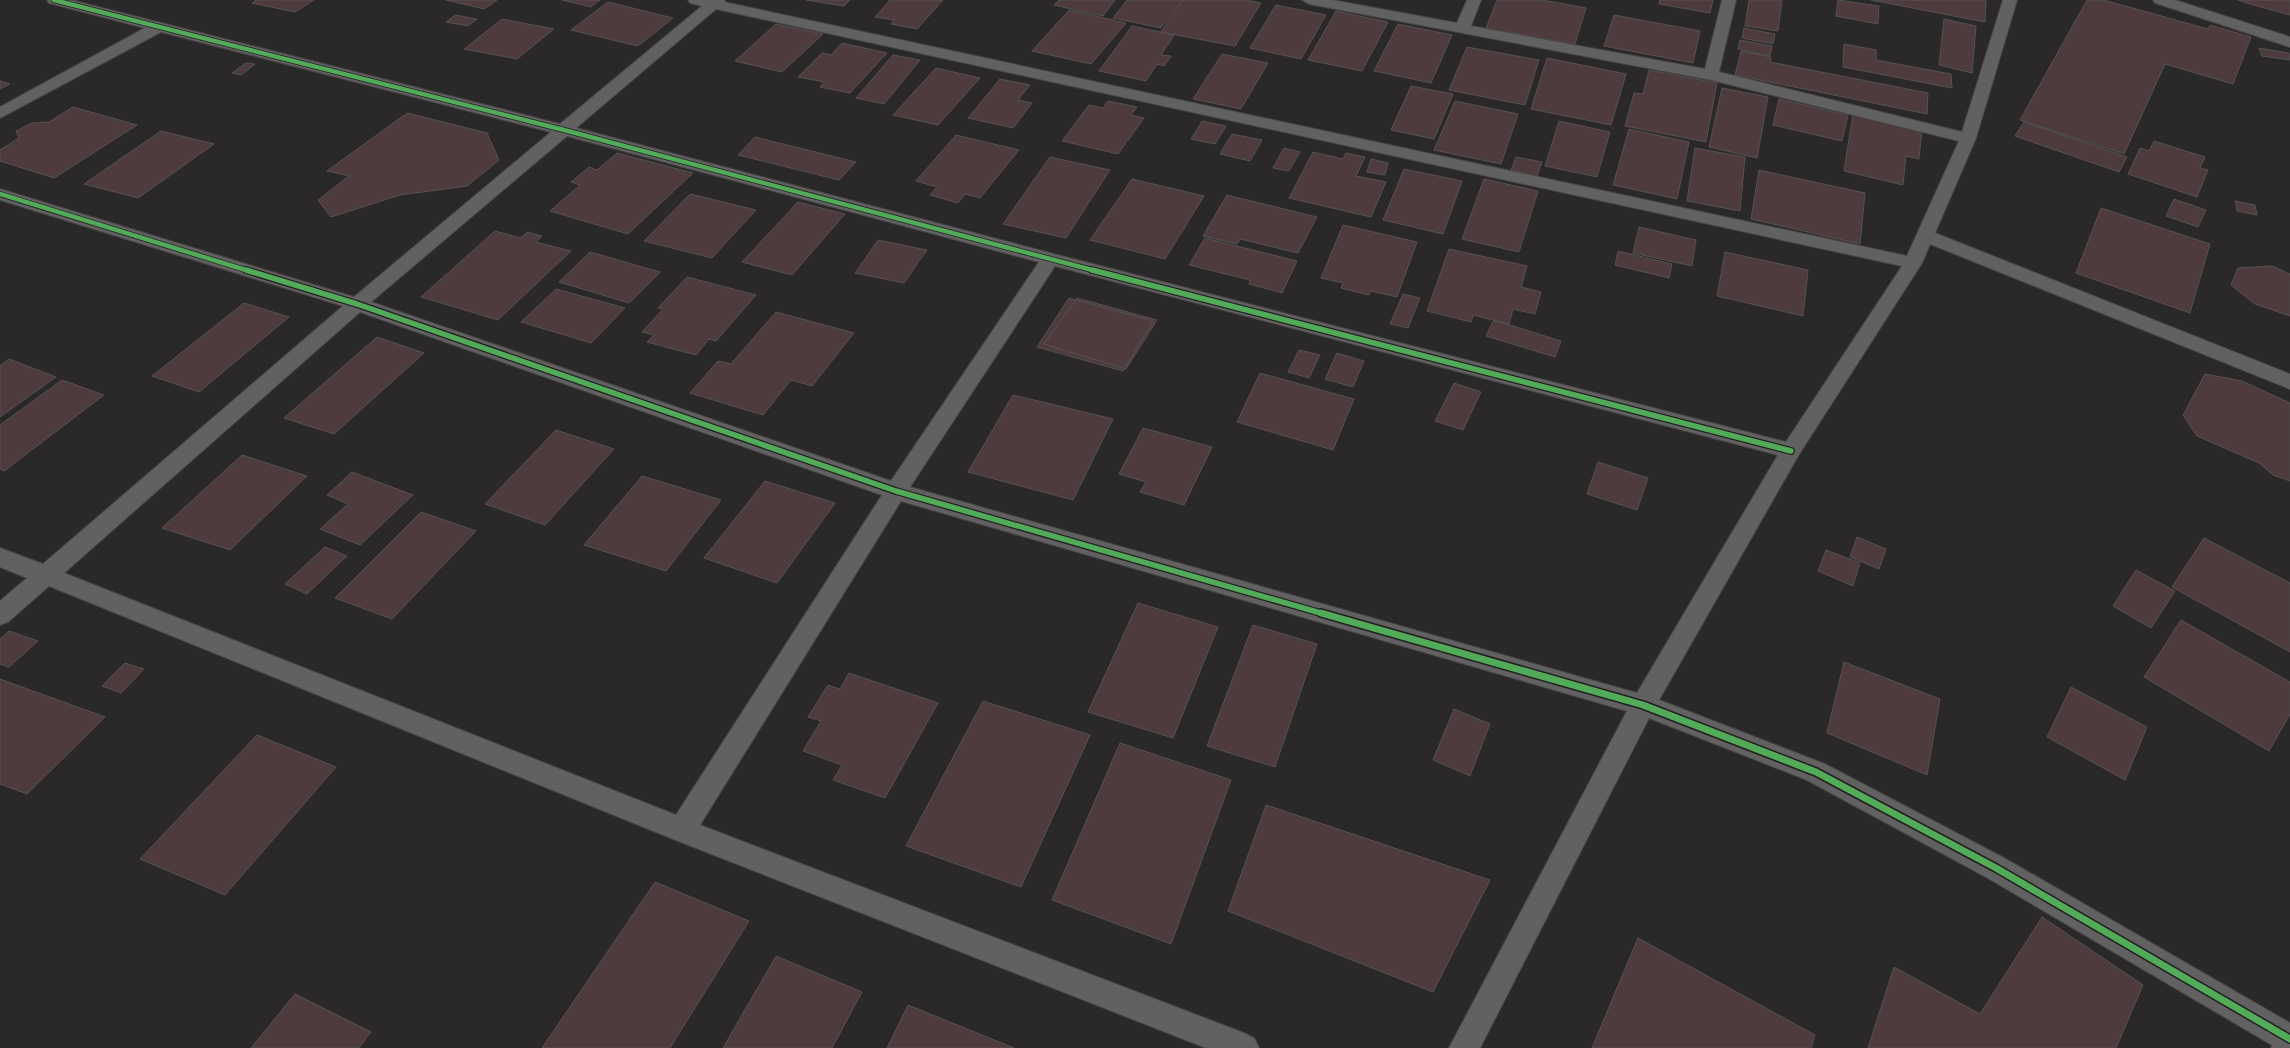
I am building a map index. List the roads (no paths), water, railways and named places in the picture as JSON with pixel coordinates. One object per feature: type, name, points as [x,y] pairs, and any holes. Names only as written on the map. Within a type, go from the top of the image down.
[{"type":"main road","points":[[2286,1048],[2290,1039]]},
{"type":"street","points":[[54,0],[564,130],[1050,260],[1791,451]]},
{"type":"street","points":[[1309,0],[1462,30],[1711,75],[1968,138]]},
{"type":"street","points":[[1462,30],[1474,0]]},
{"type":"street","points":[[1711,75],[1729,0]]},
{"type":"street","points":[[1464,1048],[1642,705],[1791,451],[1913,263],[1968,138],[2010,0]]},
{"type":"street","points":[[2160,0],[2290,42]]},
{"type":"street","points":[[0,615],[357,304],[564,130],[709,1],[1913,263]]},
{"type":"street","points":[[0,113],[158,27]]},
{"type":"street","points":[[0,194],[357,304],[896,491],[1642,705],[1816,772],[1996,868],[2290,1039]]},
{"type":"street","points":[[1925,235],[2290,382]]},
{"type":"street","points":[[682,830],[896,491],[1050,260]]},
{"type":"street","points":[[0,556],[44,576],[682,830],[1244,1048]]}]
